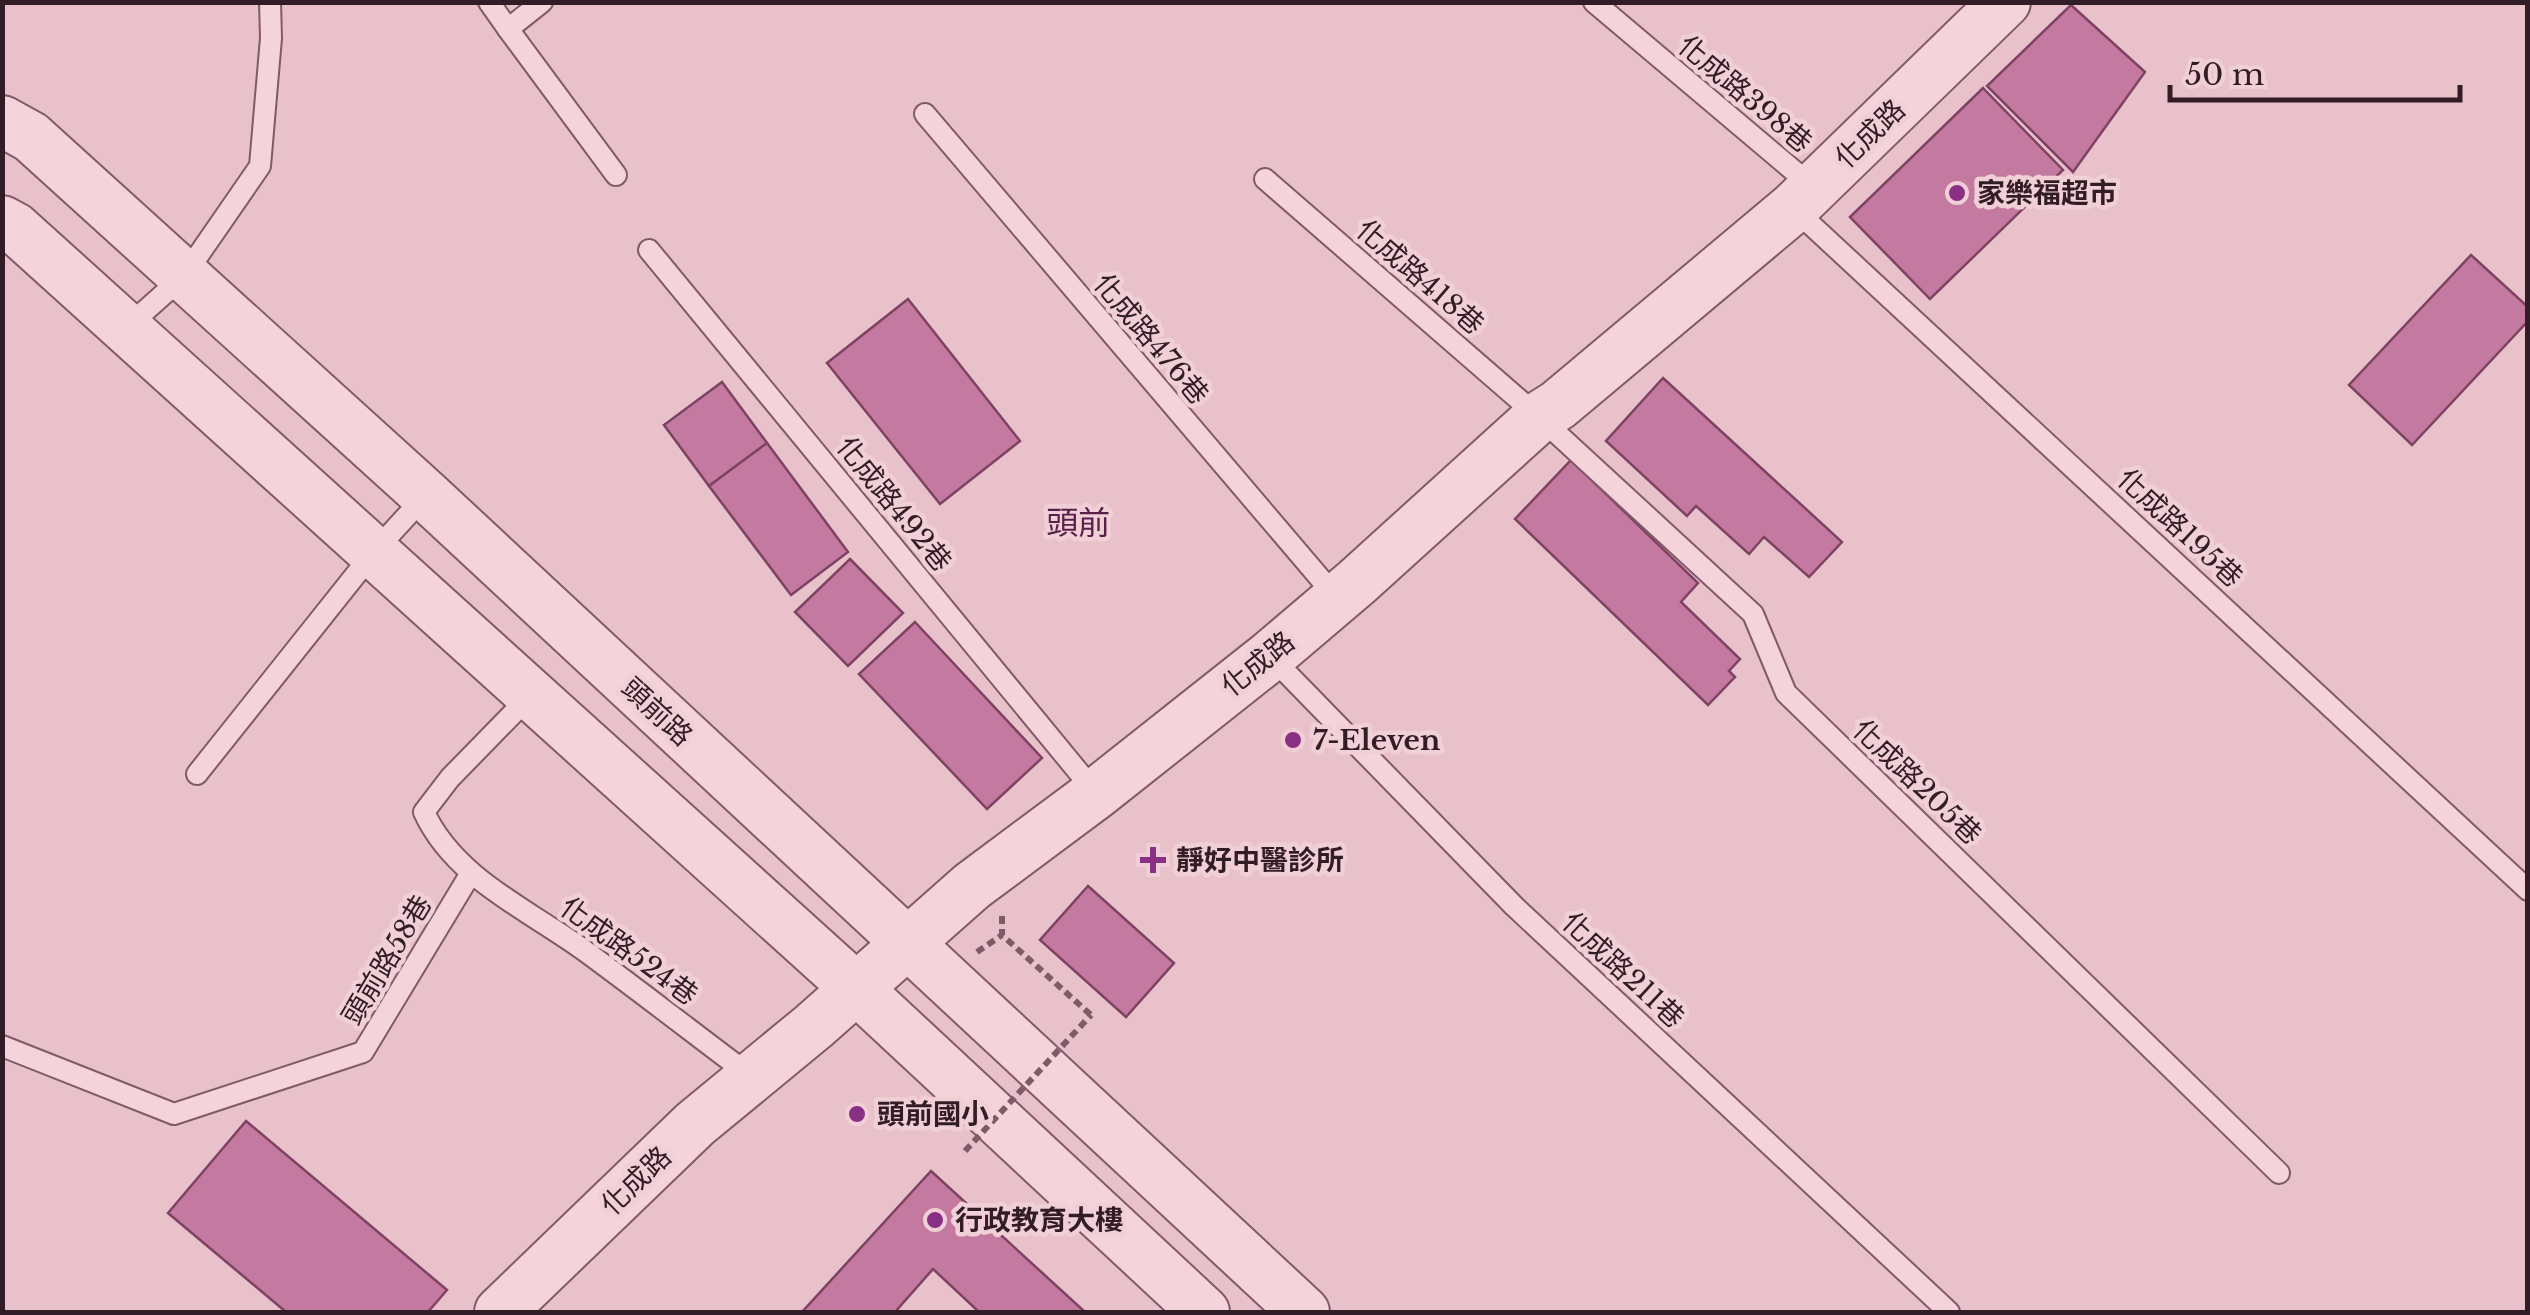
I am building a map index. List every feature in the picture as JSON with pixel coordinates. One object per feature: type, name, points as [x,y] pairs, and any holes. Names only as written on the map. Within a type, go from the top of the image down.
[{"type":"street","name":"化成路","points":[[500,1312],[696,1124],[972,886],[1270,656],[1539,416],[1558,405],[1804,198],[2005,2]]},
{"type":"street","name":"頭前路","points":[[2,121],[31,137],[426,495],[1304,1312]]},
{"type":"street","points":[[2,221],[15,228],[856,989],[1204,1312]]},
{"type":"lane","points":[[126,328],[184,276],[260,166],[271,38],[270,2]]},
{"type":"lane","points":[[489,2],[616,175]]},
{"type":"lane","points":[[508,29],[542,2]]},
{"type":"lane","name":"化成路398巷","points":[[1594,2],[1804,198]]},
{"type":"lane","name":"化成路476巷","points":[[925,114],[1338,599]]},
{"type":"lane","name":"化成路418巷","points":[[1265,179],[1539,416]]},
{"type":"lane","name":"化成路195巷","points":[[1804,198],[2528,890]]},
{"type":"lane","name":"化成路492巷","points":[[649,250],[1097,793]]},
{"type":"lane","name":"化成路205巷","points":[[1539,416],[1752,614],[1786,693],[2279,1173]]},
{"type":"lane","points":[[197,774],[374,553],[426,495]]},
{"type":"lane","name":"化成路211巷","points":[[1270,656],[1514,906],[1949,1312]]},
{"type":"lane","points":[[471,873],[434,833],[424,812],[450,778],[531,695]]},
{"type":"lane","name":"頭前路58巷","points":[[2,1046],[174,1114],[363,1052],[471,873]]},
{"type":"lane","name":"化成路524巷","points":[[471,873],[583,949],[752,1076]]},
{"type":"path","points":[[965,1152],[1091,1015],[1042,970]]},
{"type":"building","points":[[2071,5],[2145,72],[2073,172],[1987,86]]},
{"type":"building","name":"家樂福超市","points":[[1983,88],[2063,170],[1930,299],[1850,217]]},
{"type":"building","points":[[2471,255],[2528,307],[2528,321],[2412,445],[2349,385]]},
{"type":"building","points":[[908,299],[1020,441],[940,504],[827,363]]},
{"type":"building","points":[[1663,378],[1842,542],[1809,577],[1764,537],[1749,554],[1696,506],[1687,516],[1606,441]]},
{"type":"building","points":[[722,382],[767,443],[709,486],[664,425]]},
{"type":"building","points":[[767,443],[848,552],[791,595],[709,486]]},
{"type":"building","points":[[1571,460],[1698,583],[1681,602],[1740,659],[1729,671],[1735,677],[1708,705],[1515,519]]},
{"type":"building","points":[[850,559],[903,613],[848,666],[795,612]]},
{"type":"building","points":[[915,622],[1042,758],[987,809],[859,674]]},
{"type":"building","points":[[1088,886],[1174,963],[1126,1017],[1040,940]]},
{"type":"building","points":[[246,1121],[447,1290],[428,1312],[286,1312],[168,1213]]},
{"type":"building","name":"行政教育大樓","points":[[931,1171],[1085,1312],[979,1312],[933,1269],[895,1312],[802,1312]]},
{"type":"place","name":"家樂福超市","points":[[1957,193]]},
{"type":"place","name":"7-Eleven","points":[[1293,740]]},
{"type":"place","name":"靜好中醫診所","points":[[1153,860]]},
{"type":"place","name":"頭前國小","points":[[857,1114]]},
{"type":"place","name":"行政教育大樓","points":[[935,1220]]},
{"type":"district","name":"頭前","points":[[1078,523]]}]
